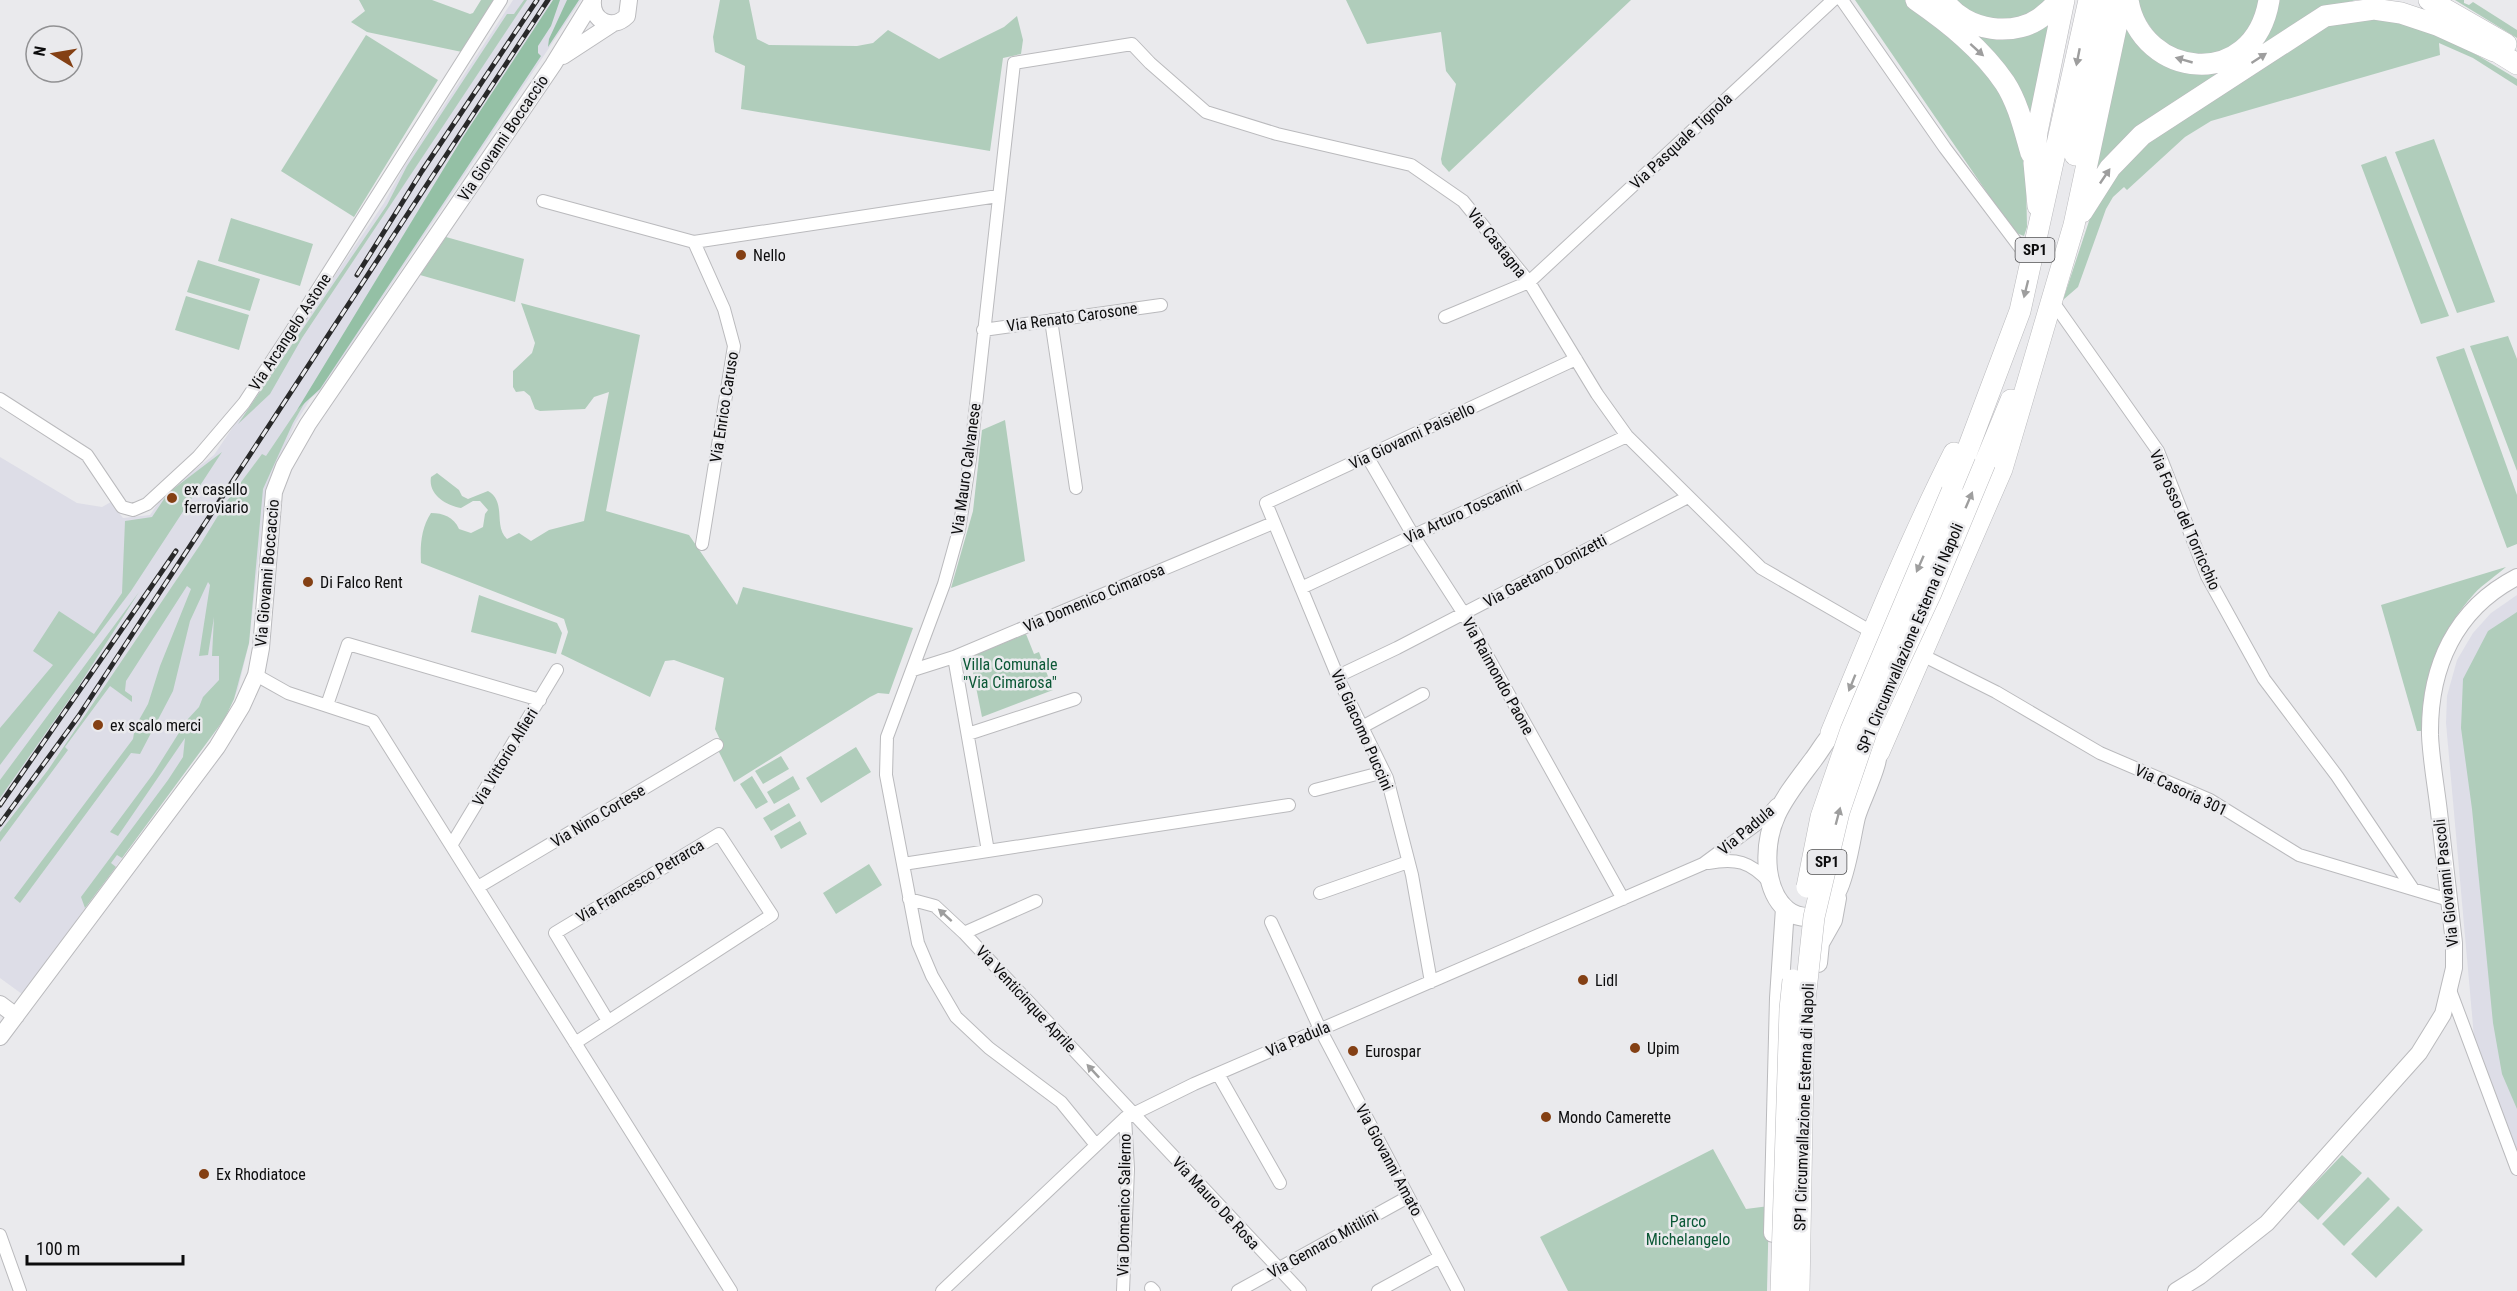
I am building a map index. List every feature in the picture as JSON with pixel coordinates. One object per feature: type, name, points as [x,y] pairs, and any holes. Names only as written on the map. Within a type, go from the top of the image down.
[{"type":"highway","points":[[1916,0],[1942,18],[1985,56],[2006,84],[2020,116],[2034,163]]},
{"type":"highway","points":[[1944,0],[1960,16],[1976,24],[1999,30],[2019,29],[2036,22],[2056,5],[2058,0]]},
{"type":"highway","name":"SP1","points":[[2039,233],[2038,188],[2034,163],[2037,132],[2064,0]]},
{"type":"highway","name":"SP1 Circumvallazione Esterna di Napoli","points":[[1781,1291],[1790,1008],[1801,919],[1821,817],[1851,730],[1952,491],[2020,311],[2089,0]]},
{"type":"highway","name":"SP1 Circumvallazione Esterna di Napoli","points":[[1799,1291],[1804,1009],[1814,917],[1839,812],[1868,730],[1931,593],[2031,345],[2055,256],[2106,0]]},
{"type":"highway","points":[[1879,752],[2002,469],[2074,225],[2122,0]]},
{"type":"highway","points":[[2128,0],[2135,22],[2154,46],[2180,60],[2208,65],[2222,63],[2246,49],[2261,28],[2269,0]]},
{"type":"highway","points":[[2411,0],[2451,21],[2494,51]]},
{"type":"highway","points":[[2429,0],[2517,51]]},
{"type":"highway","points":[[2439,0],[2460,16]]},
{"type":"highway","points":[[2055,256],[2110,168],[2142,135],[2325,16],[2374,9],[2401,13],[2437,25],[2517,64]]},
{"type":"highway","points":[[1831,733],[1872,632],[1935,490],[1971,421],[1990,394]]},
{"type":"main road","points":[[1807,1291],[1810,1039],[1820,943],[1833,920],[1857,814],[1879,752],[1877,737],[1866,727],[1851,724],[1831,733],[1824,746],[1787,793],[1773,820],[1767,840],[1770,883],[1785,908],[1794,915],[1817,916],[1830,905],[1839,889]]},
{"type":"main road","points":[[1772,1291],[1778,1010],[1785,908]]},
{"type":"street","points":[[460,67],[501,0]]},
{"type":"street","points":[[460,67],[470,57],[506,0]]},
{"type":"street","points":[[593,0],[597,17],[612,24]]},
{"type":"street","name":"Via Giovanni Boccaccio","points":[[0,1037],[217,747],[242,706],[256,675],[261,648],[271,508],[274,492],[284,466],[308,424],[553,65],[593,0]]},
{"type":"street","name":"Via Pasquale Tignola","points":[[1445,318],[1529,282],[1833,0]]},
{"type":"street","points":[[1842,0],[1946,148],[2032,263]]},
{"type":"street","name":"Via Giovanni Boccaccio","points":[[553,65],[575,46],[623,20],[630,3]]},
{"type":"street","name":"Via Castagna","points":[[1014,63],[1132,44],[1150,63],[1206,112],[1277,134],[1411,165],[1463,201],[1529,282],[1627,436],[1761,568],[1872,632]]},
{"type":"street","name":"Via Mauro Calvanese","points":[[1014,63],[970,459],[959,530],[944,584],[887,737],[886,775],[918,943],[932,976],[956,1017],[989,1048],[1061,1102],[1096,1145]]},
{"type":"street","name":"Via Arcangelo Astone","points":[[0,399],[87,455],[118,504],[132,510],[147,504],[198,457],[244,403],[460,67]]},
{"type":"street","points":[[543,201],[694,242],[998,196]]},
{"type":"street","name":"Via Enrico Caruso","points":[[694,242],[724,309],[734,346],[702,544]]},
{"type":"street","name":"Via Fosso del Torricchio","points":[[2053,302],[2158,451],[2207,576],[2264,679],[2337,776],[2414,889]]},
{"type":"street","name":"Via Renato Carosone","points":[[983,330],[1161,305]]},
{"type":"street","points":[[1051,320],[1076,488]]},
{"type":"street","name":"Via Giovanni Paisiello","points":[[1273,522],[1266,503],[1576,359]]},
{"type":"street","name":"Via Arturo Toscanini","points":[[1300,588],[1627,436]]},
{"type":"street","name":"Via Raimondo Paone","points":[[1367,456],[1413,535],[1464,614],[1623,899]]},
{"type":"street","name":"Via Gaetano Donizetti","points":[[1338,676],[1464,614],[1688,497]]},
{"type":"street","name":"Via Domenico Cimarosa","points":[[913,669],[954,657],[1273,522]]},
{"type":"street","name":"Via Giacomo Puccini","points":[[1273,522],[1338,676],[1384,772],[1408,862],[1431,981]]},
{"type":"street","name":"Via Giovanni Pascoli","points":[[2176,1291],[2200,1276],[2267,1223],[2419,1053],[2443,1014],[2454,968],[2454,943],[2430,736],[2432,696],[2440,662],[2453,635],[2474,608],[2497,587],[2517,577]]},
{"type":"street","points":[[327,705],[348,644],[540,700]]},
{"type":"street","name":"Via Casoria 301","points":[[1922,655],[1995,692],[2100,753],[2210,800],[2298,855],[2449,900]]},
{"type":"street","points":[[954,657],[988,851]]},
{"type":"street","name":"Via Vittorio Alfieri","points":[[452,844],[558,670]]},
{"type":"street","points":[[256,675],[288,693],[373,721],[731,1291]]},
{"type":"street","points":[[1362,727],[1423,694]]},
{"type":"street","points":[[968,734],[1075,699]]},
{"type":"street","name":"Via Nino Cortese","points":[[478,887],[717,745]]},
{"type":"street","points":[[1315,790],[1384,772]]},
{"type":"street","name":"Via Padula","points":[[942,1291],[1129,1116],[1320,1029],[1703,864],[1764,819],[1787,793]]},
{"type":"street","points":[[903,864],[1288,805]]},
{"type":"street","name":"Via Francesco Petrarca","points":[[574,1043],[772,915],[719,834],[555,933],[608,1021]]},
{"type":"street","name":"Via Padula","points":[[1703,864],[1735,860],[1751,867],[1770,883]]},
{"type":"street","points":[[1320,893],[1408,862]]},
{"type":"street","name":"Via Venticinque Aprile","points":[[909,899],[935,906],[964,933],[1129,1116]]},
{"type":"street","points":[[964,933],[1036,901]]},
{"type":"street","name":"Via Giovanni Amato","points":[[1271,922],[1320,1029],[1458,1291]]},
{"type":"street","points":[[2450,990],[2517,1169]]},
{"type":"street","points":[[0,1004],[16,1016]]},
{"type":"street","points":[[1218,1074],[1280,1184]]},
{"type":"street","name":"Via Domenico Salierno","points":[[1123,1291],[1129,1116]]},
{"type":"street","name":"Via Mauro De Rosa","points":[[1129,1116],[1300,1291]]},
{"type":"street","name":"Via Gennaro Mitilini","points":[[1238,1291],[1408,1197]]},
{"type":"street","points":[[0,1235],[20,1291]]},
{"type":"street","points":[[1378,1291],[1440,1257]]},
{"type":"shaded area","points":[[513,0],[581,0],[321,390],[311,398],[295,424],[266,490],[249,643],[238,689],[225,718],[22,994],[0,978],[0,457],[77,503],[102,507],[111,502],[123,518],[150,515],[166,492],[214,455],[384,203],[405,165]]},
{"type":"shaded area","points":[[2517,595],[2517,1150],[2474,1037],[2446,723],[2447,696],[2457,660],[2473,633],[2491,613]]},
{"type":"green space","points":[[359,0],[432,0],[470,14],[481,0],[495,0],[462,52],[367,32],[351,22],[365,11]]},
{"type":"green space","points":[[524,0],[527,0],[302,338],[270,394],[238,424],[387,205],[407,166],[507,14],[514,14]]},
{"type":"green space","points":[[553,0],[560,0],[551,26],[538,46],[538,53],[541,56],[320,389],[297,410],[463,137]]},
{"type":"green space","points":[[567,0],[579,0],[548,47],[549,39]]},
{"type":"green space","points":[[720,0],[749,0],[757,39],[769,45],[857,46],[873,43],[888,30],[939,59],[1004,27],[1017,16],[1023,40],[1021,54],[1003,58],[990,151],[741,109],[745,66],[715,52],[713,37]]},
{"type":"green space","points":[[1346,0],[1631,0],[1449,172],[1441,159],[1456,84],[1446,71],[1441,32],[1367,44]]},
{"type":"green space","points":[[1855,0],[1909,0],[1957,42],[2000,91],[2022,149],[2026,180],[2027,227],[2024,236],[2014,232]]},
{"type":"green space","points":[[1954,0],[2049,0],[2027,19],[1979,21]]},
{"type":"green space","points":[[2132,0],[2264,0],[2249,29],[2240,38],[2221,51],[2201,56],[2164,47]]},
{"type":"green space","points":[[2275,0],[2356,0],[2325,8],[2092,182],[2124,22],[2213,68]]},
{"type":"green space","points":[[2455,0],[2464,0],[2464,3],[2469,5],[2473,2],[2517,30],[2517,38]]},
{"type":"green space","points":[[2400,16],[2477,55],[2517,79],[2517,86],[2473,58],[2439,43],[2440,55],[2211,121],[2185,137],[2127,190],[2124,187],[2113,197],[2106,209],[2078,287],[2063,300],[2093,209],[2125,156],[2328,20]]},
{"type":"green space","points":[[1960,22],[2050,22],[2032,123]]},
{"type":"green space","points":[[366,35],[438,80],[354,217],[281,171]]},
{"type":"green space","points":[[2434,139],[2495,302],[2457,313],[2395,152]]},
{"type":"green space","points":[[2386,156],[2449,316],[2421,324],[2361,165]]},
{"type":"green space","points":[[231,218],[313,244],[300,286],[218,261]]},
{"type":"green space","points":[[446,237],[524,259],[515,302],[420,275]]},
{"type":"green space","points":[[198,260],[260,279],[250,311],[187,292]]},
{"type":"green space","points":[[186,296],[249,315],[239,350],[175,330]]},
{"type":"green space","points":[[521,303],[640,335],[606,511],[689,535],[737,605],[743,587],[913,628],[889,694],[878,693],[870,697],[734,782],[718,750],[723,746],[715,729],[724,678],[674,660],[665,661],[650,697],[561,654],[568,632],[564,619],[421,563],[422,537],[431,513],[448,516],[459,529],[471,533],[483,527],[488,510],[480,501],[473,501],[461,508],[439,498],[432,489],[431,483],[431,477],[437,473],[468,499],[488,491],[494,496],[499,508],[501,528],[507,539],[519,533],[531,541],[549,530],[584,521],[609,392],[594,397],[585,409],[540,411],[535,409],[530,396],[524,391],[516,392],[513,387],[513,371],[532,353],[535,343]]},
{"type":"green space","points":[[2508,336],[2517,359],[2517,471],[2470,346]]},
{"type":"green space","points":[[2464,348],[2517,495],[2517,544],[2507,548],[2436,357]]},
{"type":"green space","points":[[308,397],[293,423],[263,489],[249,643],[234,699],[225,718],[122,858],[117,855],[111,863],[116,867],[85,908],[81,897],[168,780],[183,757],[185,738],[118,836],[110,832],[153,774],[187,720],[199,707],[203,697],[219,680],[219,656],[212,656],[214,617],[208,655],[199,656],[210,585],[208,582],[190,621],[173,691],[140,754],[131,753],[20,903],[14,898],[133,739],[135,727],[148,704],[160,666],[191,589],[187,586],[126,681],[125,691],[132,696],[132,702],[110,686],[65,747],[68,750],[0,842],[0,832],[48,770],[200,545],[227,501],[262,454],[266,456]]},
{"type":"green space","points":[[1005,420],[1025,561],[951,588],[973,511],[982,430]]},
{"type":"green space","points":[[222,452],[131,591],[0,765],[0,728],[53,665],[33,651],[59,611],[94,634],[122,593],[125,521],[152,517],[168,493]]},
{"type":"green space","points":[[2506,567],[2474,594],[2442,641],[2426,693],[2423,731],[2417,731],[2381,605]]},
{"type":"green space","points":[[139,592],[78,687],[0,798],[0,780]]},
{"type":"green space","points":[[479,595],[557,623],[562,633],[556,654],[471,632]]},
{"type":"green space","points":[[2517,612],[2517,1109],[2502,1074],[2493,1023],[2472,809],[2461,728],[2463,679],[2488,631]]},
{"type":"green space","name":"Villa Comunale \"Via Cimarosa\"","points":[[1026,634],[1034,654],[1039,652],[1053,690],[982,717],[970,657]]},
{"type":"green space","points":[[856,747],[871,772],[821,803],[806,778]]},
{"type":"green space","points":[[781,756],[789,769],[763,784],[755,771]]},
{"type":"green space","points":[[752,776],[768,802],[756,809],[740,784]]},
{"type":"green space","points":[[793,776],[800,789],[774,804],[767,792]]},
{"type":"green space","points":[[789,803],[796,816],[771,831],[763,818]]},
{"type":"green space","points":[[800,821],[807,834],[781,849],[774,836]]},
{"type":"green space","points":[[869,864],[882,885],[836,914],[823,893]]},
{"type":"green space","name":"Parco Michelangelo","points":[[1713,1149],[1746,1209],[1769,1206],[1767,1291],[1568,1291],[1540,1237]]},
{"type":"green space","points":[[2342,1155],[2362,1173],[2318,1220],[2298,1201]]},
{"type":"green space","points":[[2368,1177],[2390,1199],[2344,1246],[2322,1224]]},
{"type":"green space","points":[[2398,1206],[2423,1230],[2376,1278],[2351,1254]]},
{"type":"railway","points":[[357,275],[422,171],[537,0]]},
{"type":"railway","points":[[0,824],[78,717],[548,0]]},
{"type":"railway","points":[[0,805],[176,551]]},
{"type":"place","name":"Nello","points":[[741,255]]},
{"type":"place","name":"ex casello ferroviario","points":[[172,498]]},
{"type":"place","name":"Di Falco Rent","points":[[308,582]]},
{"type":"place","name":"ex scalo merci","points":[[98,725]]},
{"type":"place","name":"Lidl","points":[[1583,980]]},
{"type":"place","name":"Upim","points":[[1635,1048]]},
{"type":"place","name":"Eurospar","points":[[1353,1051]]},
{"type":"place","name":"Mondo Camerette","points":[[1546,1117]]},
{"type":"place","name":"Ex Rhodiatoce","points":[[204,1174]]}]
